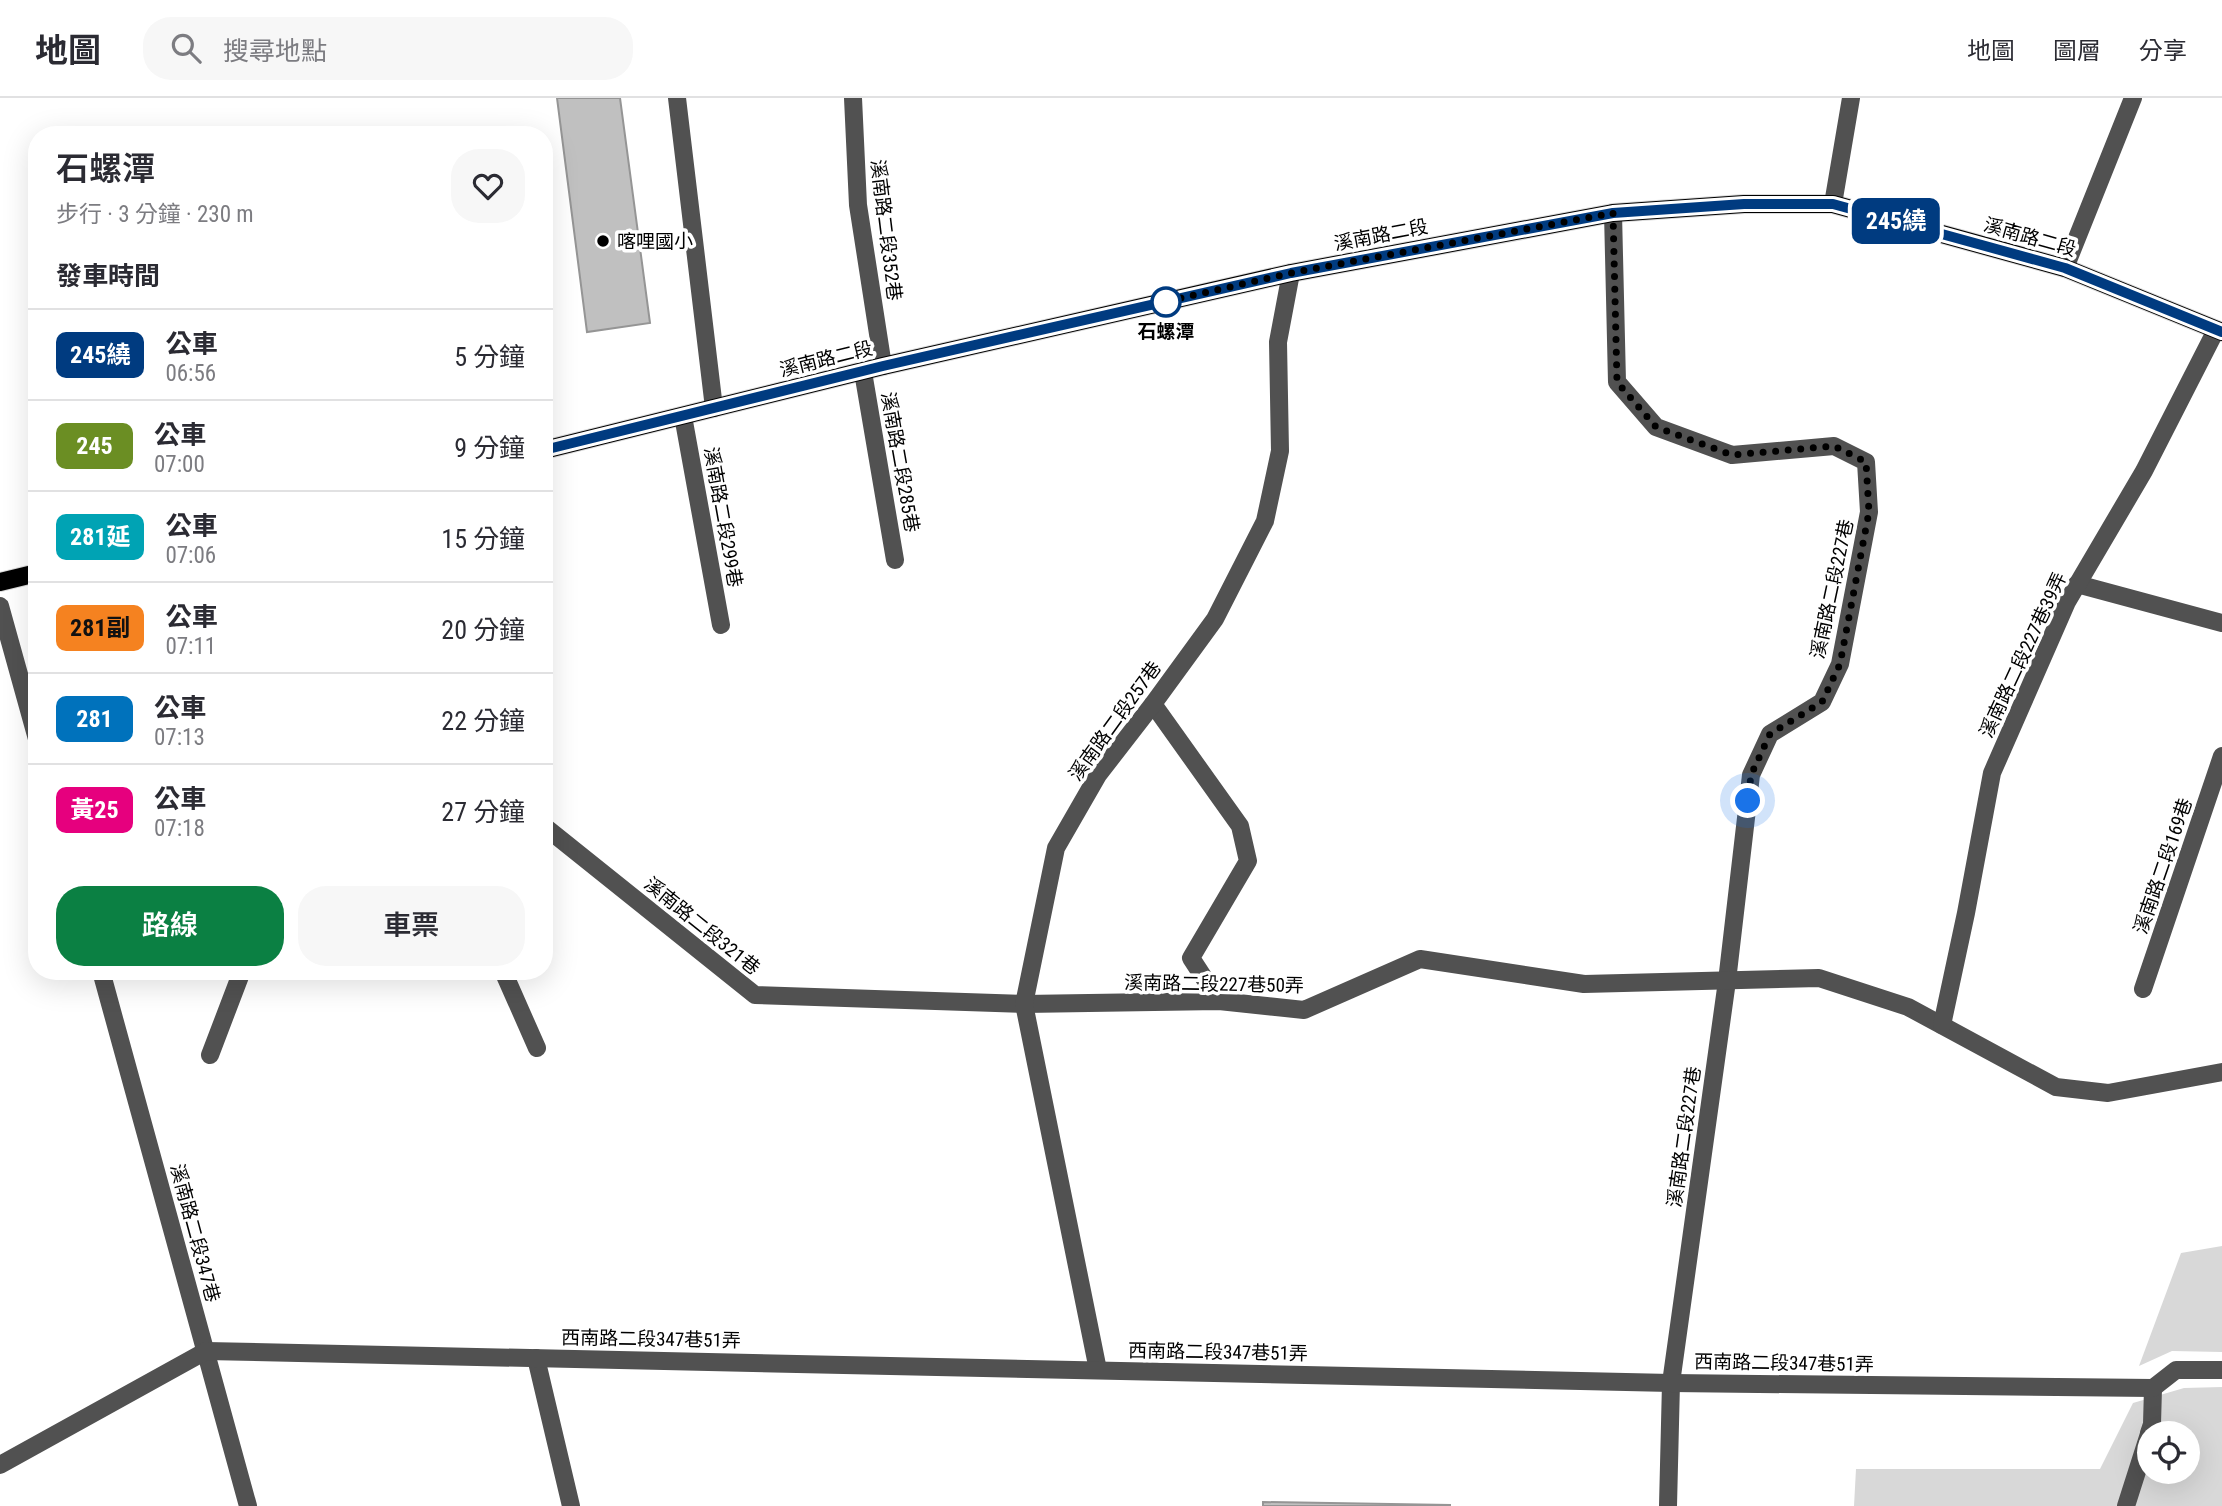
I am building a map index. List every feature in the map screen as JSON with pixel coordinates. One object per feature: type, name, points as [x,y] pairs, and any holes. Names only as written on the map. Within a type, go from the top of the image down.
[{"type":"main road","name":"溪南路二段","points":[[553,448],[883,366],[1291,273],[1613,213],[1744,204],[1833,204],[2065,268],[2219,331]]},
{"type":"main road","points":[[0,582],[28,575]]},
{"type":"street","points":[[677,98],[714,408]]},
{"type":"street","name":"溪南路二段352巷","points":[[853,98],[858,205],[883,366]]},
{"type":"street","points":[[1833,204],[1850,98]]},
{"type":"street","points":[[2065,268],[2133,98]]},
{"type":"street","name":"溪南路二段227巷","points":[[1613,213],[1617,382],[1656,427],[1732,455],[1834,446],[1866,462],[1869,512],[1840,664],[1822,702],[1770,734],[1751,775],[1727,981],[1671,1383],[1668,1506]]},
{"type":"street","name":"溪南路二段257巷","points":[[1098,1370],[1024,1004],[1056,848],[1098,775],[1215,619],[1265,521],[1280,451],[1278,342],[1291,273]]},
{"type":"street","name":"溪南路二段227巷39弄","points":[[1942,1025],[1992,773],[2067,601],[2144,471],[2219,331]]},
{"type":"street","name":"溪南路二段285巷","points":[[863,372],[895,560]]},
{"type":"street","name":"溪南路二段299巷","points":[[683,416],[721,625]]},
{"type":"street","points":[[2077,584],[2222,623]]},
{"type":"street","points":[[0,606],[28,707]]},
{"type":"street","points":[[1153,704],[1240,826],[1248,861],[1191,958],[1220,1001]]},
{"type":"street","name":"溪南路二段169巷","points":[[2143,989],[2222,756]]},
{"type":"street","name":"溪南路二段321巷","points":[[553,833],[755,995],[1024,1004]]},
{"type":"street","name":"溪南路二段227巷50弄","points":[[1024,1004],[1220,1001],[1304,1010],[1420,959],[1584,984],[1727,981]]},
{"type":"street","points":[[1727,981],[1819,978],[1908,1007],[2056,1087],[2108,1093],[2222,1072]]},
{"type":"street","name":"溪南路二段347巷","points":[[103,980],[248,1506]]},
{"type":"street","points":[[210,1055],[239,980]]},
{"type":"street","points":[[507,980],[537,1048]]},
{"type":"street","points":[[0,1465],[206,1351]]},
{"type":"street","name":"西南路二段347巷51弄","points":[[206,1351],[1671,1383],[2153,1388]]},
{"type":"street","points":[[536,1358],[570,1506]]},
{"type":"street","points":[[2152,1421],[2153,1388],[2176,1370],[2222,1370]]},
{"type":"street","points":[[2126,1506],[2137,1472]]},
{"type":"shaded area","points":[[2222,1246],[2222,1352],[2172,1351],[2139,1366],[2181,1253]]},
{"type":"shaded area","points":[[2222,1387],[2222,1506],[1854,1506],[1856,1469],[2100,1469],[2133,1403],[2184,1388]]},
{"type":"building","points":[[557,98],[620,98],[650,323],[587,332]]},
{"type":"building","points":[[1263,1502],[1450,1505],[1450,1506],[1263,1506]]},
{"type":"bus line","name":"245繞","points":[[553,448],[883,366],[1291,273],[1613,213],[1744,204],[1833,204],[2065,268],[2222,332]]},
{"type":"place","name":"喀哩國小","points":[[603,241]]},
{"type":"place","name":"石螺潭","points":[[1166,302]]},
{"type":"route","points":[[1166,302],[1155,304],[1291,273],[1613,213],[1617,382],[1656,427],[1732,455],[1834,446],[1866,462],[1869,512],[1840,664],[1822,702],[1770,734],[1751,775],[1748,801]]}]
